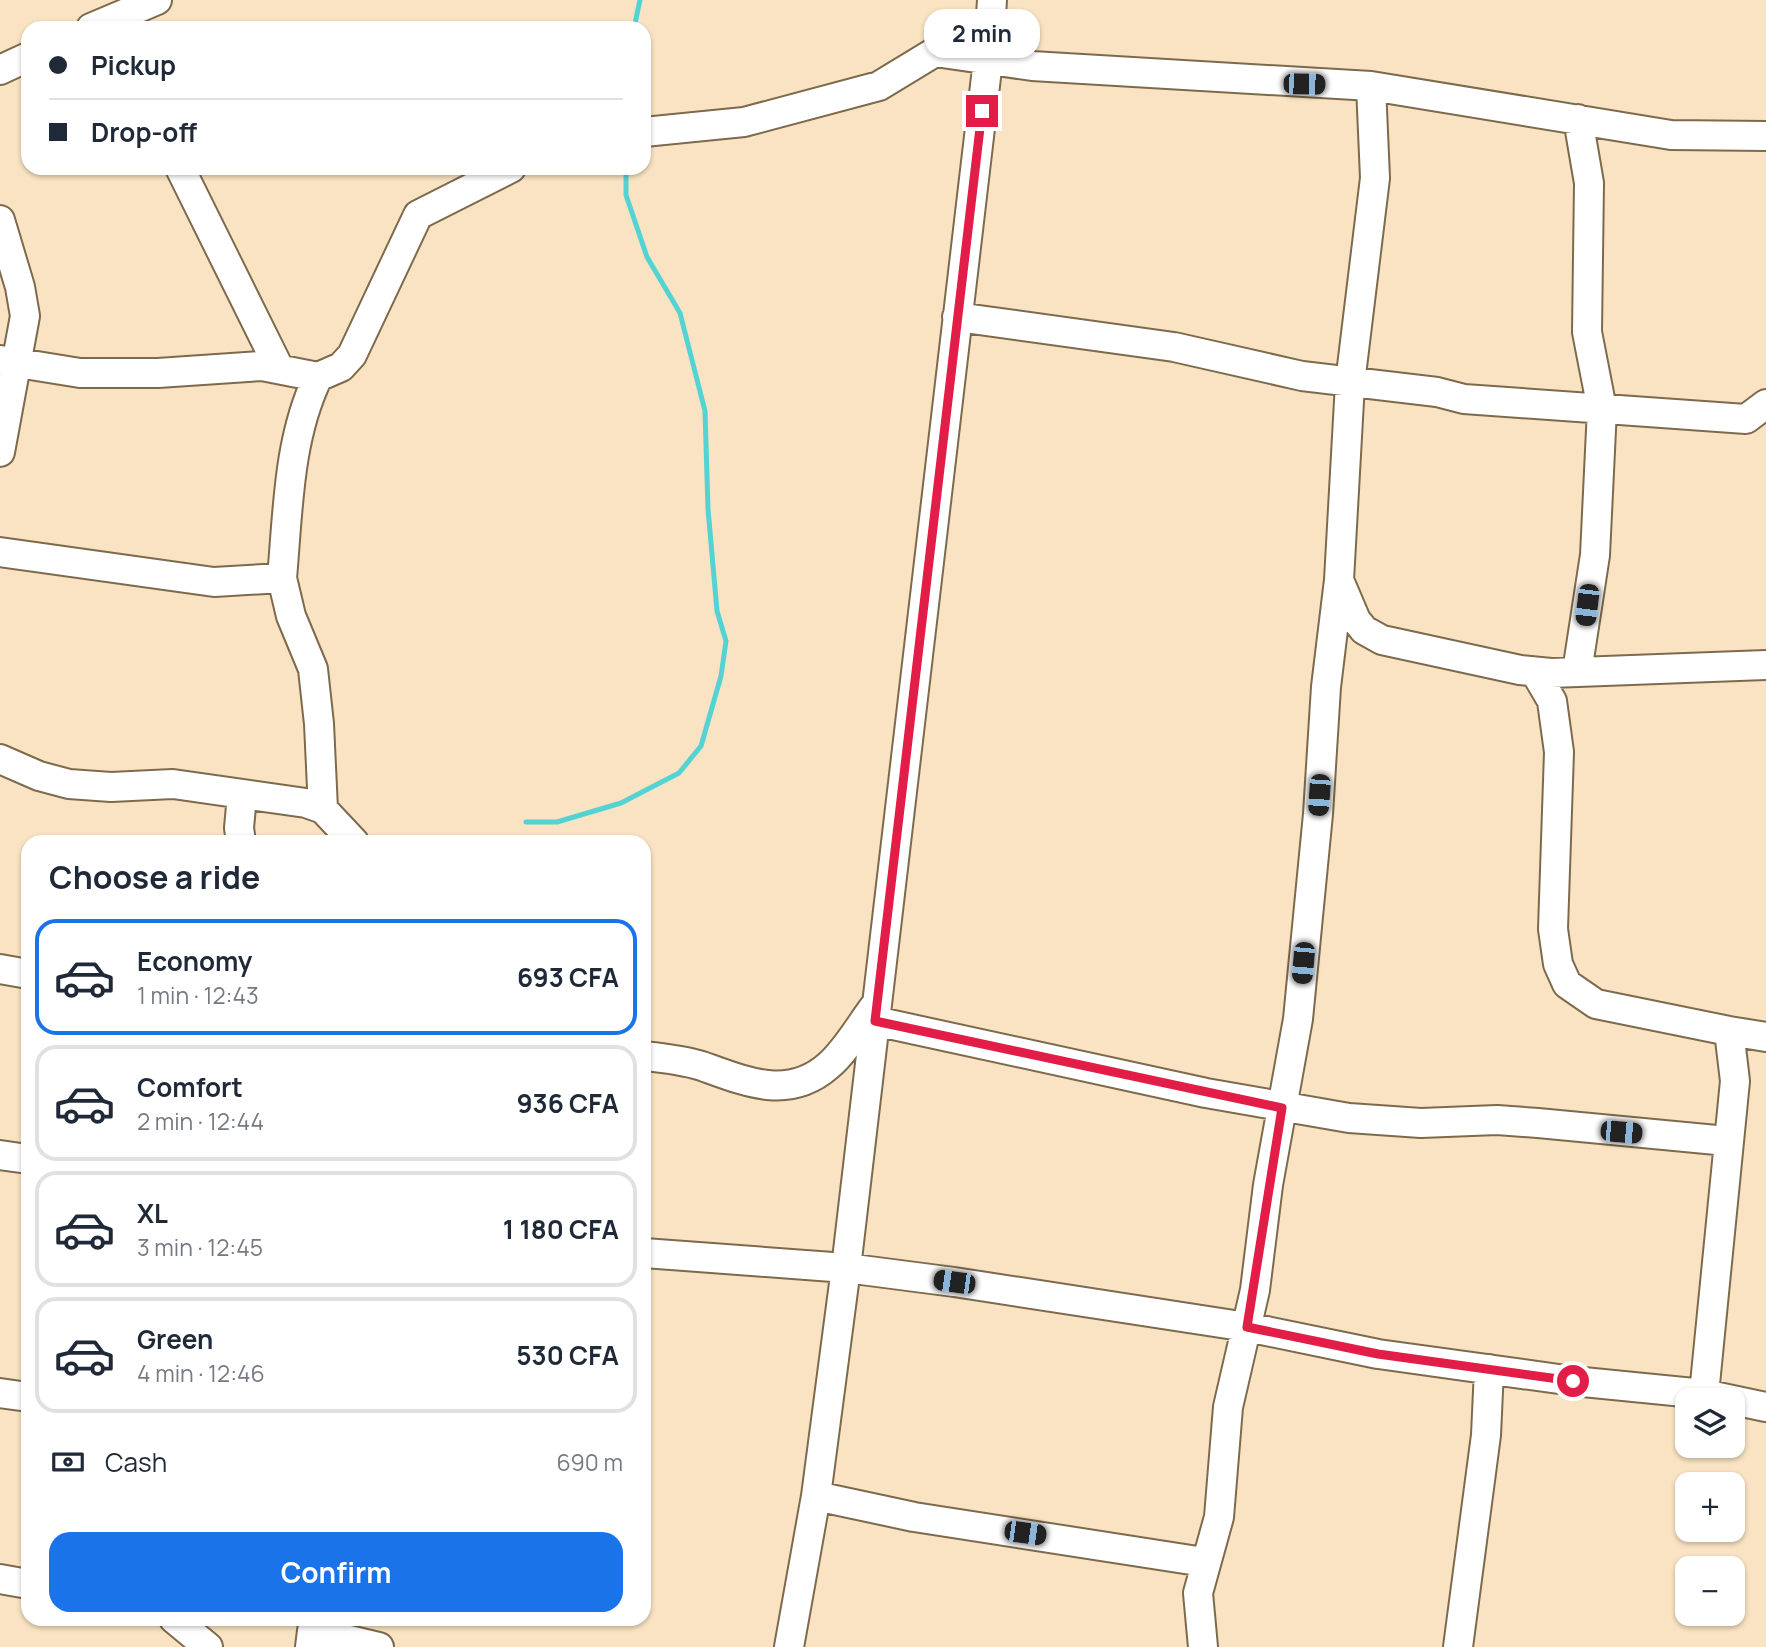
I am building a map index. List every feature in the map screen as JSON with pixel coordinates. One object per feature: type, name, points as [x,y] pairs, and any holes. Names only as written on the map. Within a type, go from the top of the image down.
[{"type":"street","points":[[99,20],[157,0]]},
{"type":"street","points":[[789,1647],[816,1496],[846,1268],[988,60],[992,0]]},
{"type":"street","points":[[651,131],[744,122],[884,85],[935,52],[1032,66],[1371,86],[1671,135],[1766,136]]},
{"type":"street","points":[[0,70],[21,60]]},
{"type":"street","points":[[1203,1647],[1198,1593],[1219,1517],[1228,1407],[1247,1327],[1298,1019],[1317,827],[1325,687],[1339,580],[1350,383],[1375,178],[1371,86]]},
{"type":"street","points":[[1577,671],[1595,555],[1602,409],[1587,332],[1589,173],[1580,143],[1578,119]]},
{"type":"street","points":[[183,175],[279,368]]},
{"type":"street","points":[[9,362],[98,374],[239,366],[279,368],[318,377],[341,367],[352,355],[418,215],[497,175]]},
{"type":"street","points":[[0,220],[24,302],[24,331],[9,362],[0,452]]},
{"type":"street","points":[[957,317],[1194,350],[1292,374],[1437,392],[1464,399],[1746,419],[1766,404]]},
{"type":"street","points":[[318,377],[303,407],[297,438],[282,578],[291,616],[313,668],[323,809]]},
{"type":"street","points":[[0,552],[214,582],[282,578]]},
{"type":"street","points":[[1339,580],[1356,620],[1373,636],[1535,672],[1766,665]]},
{"type":"street","points":[[1535,672],[1552,701],[1559,752],[1553,929],[1558,964],[1567,984],[1596,1004],[1766,1037]]},
{"type":"street","points":[[0,759],[39,776],[69,784],[173,784],[306,803],[323,809],[347,835]]},
{"type":"street","points":[[240,835],[242,795]]},
{"type":"street","points":[[0,970],[21,973]]},
{"type":"street","points":[[651,1057],[702,1066],[742,1082],[782,1087],[812,1078],[829,1065],[876,1011]]},
{"type":"street","points":[[876,1011],[1282,1108],[1392,1122],[1511,1121],[1727,1141]]},
{"type":"street","points":[[1705,1388],[1735,1081],[1729,1031]]},
{"type":"street","points":[[0,1155],[21,1158]]},
{"type":"street","points":[[651,1254],[846,1268],[1247,1327],[1378,1354],[1675,1391]]},
{"type":"street","points":[[1458,1647],[1486,1435],[1489,1369]]},
{"type":"street","points":[[0,1394],[21,1396]]},
{"type":"street","points":[[1745,1403],[1766,1407]]},
{"type":"street","points":[[816,1496],[914,1517],[1205,1562]]},
{"type":"street","points":[[0,1578],[21,1582]]},
{"type":"street","points":[[182,1626],[208,1647]]},
{"type":"street","points":[[312,1632],[379,1647]]},
{"type":"waterway","points":[[636,21],[640,0]]},
{"type":"waterway","points":[[526,822],[557,822],[621,803],[679,773],[701,746],[721,676],[726,641],[717,611],[708,509],[705,411],[680,313],[647,257],[626,195],[626,175]]},
{"type":"route","points":[[982,111],[875,1021],[971,1044],[1282,1108],[1247,1327],[1378,1354],[1573,1381]]}]
